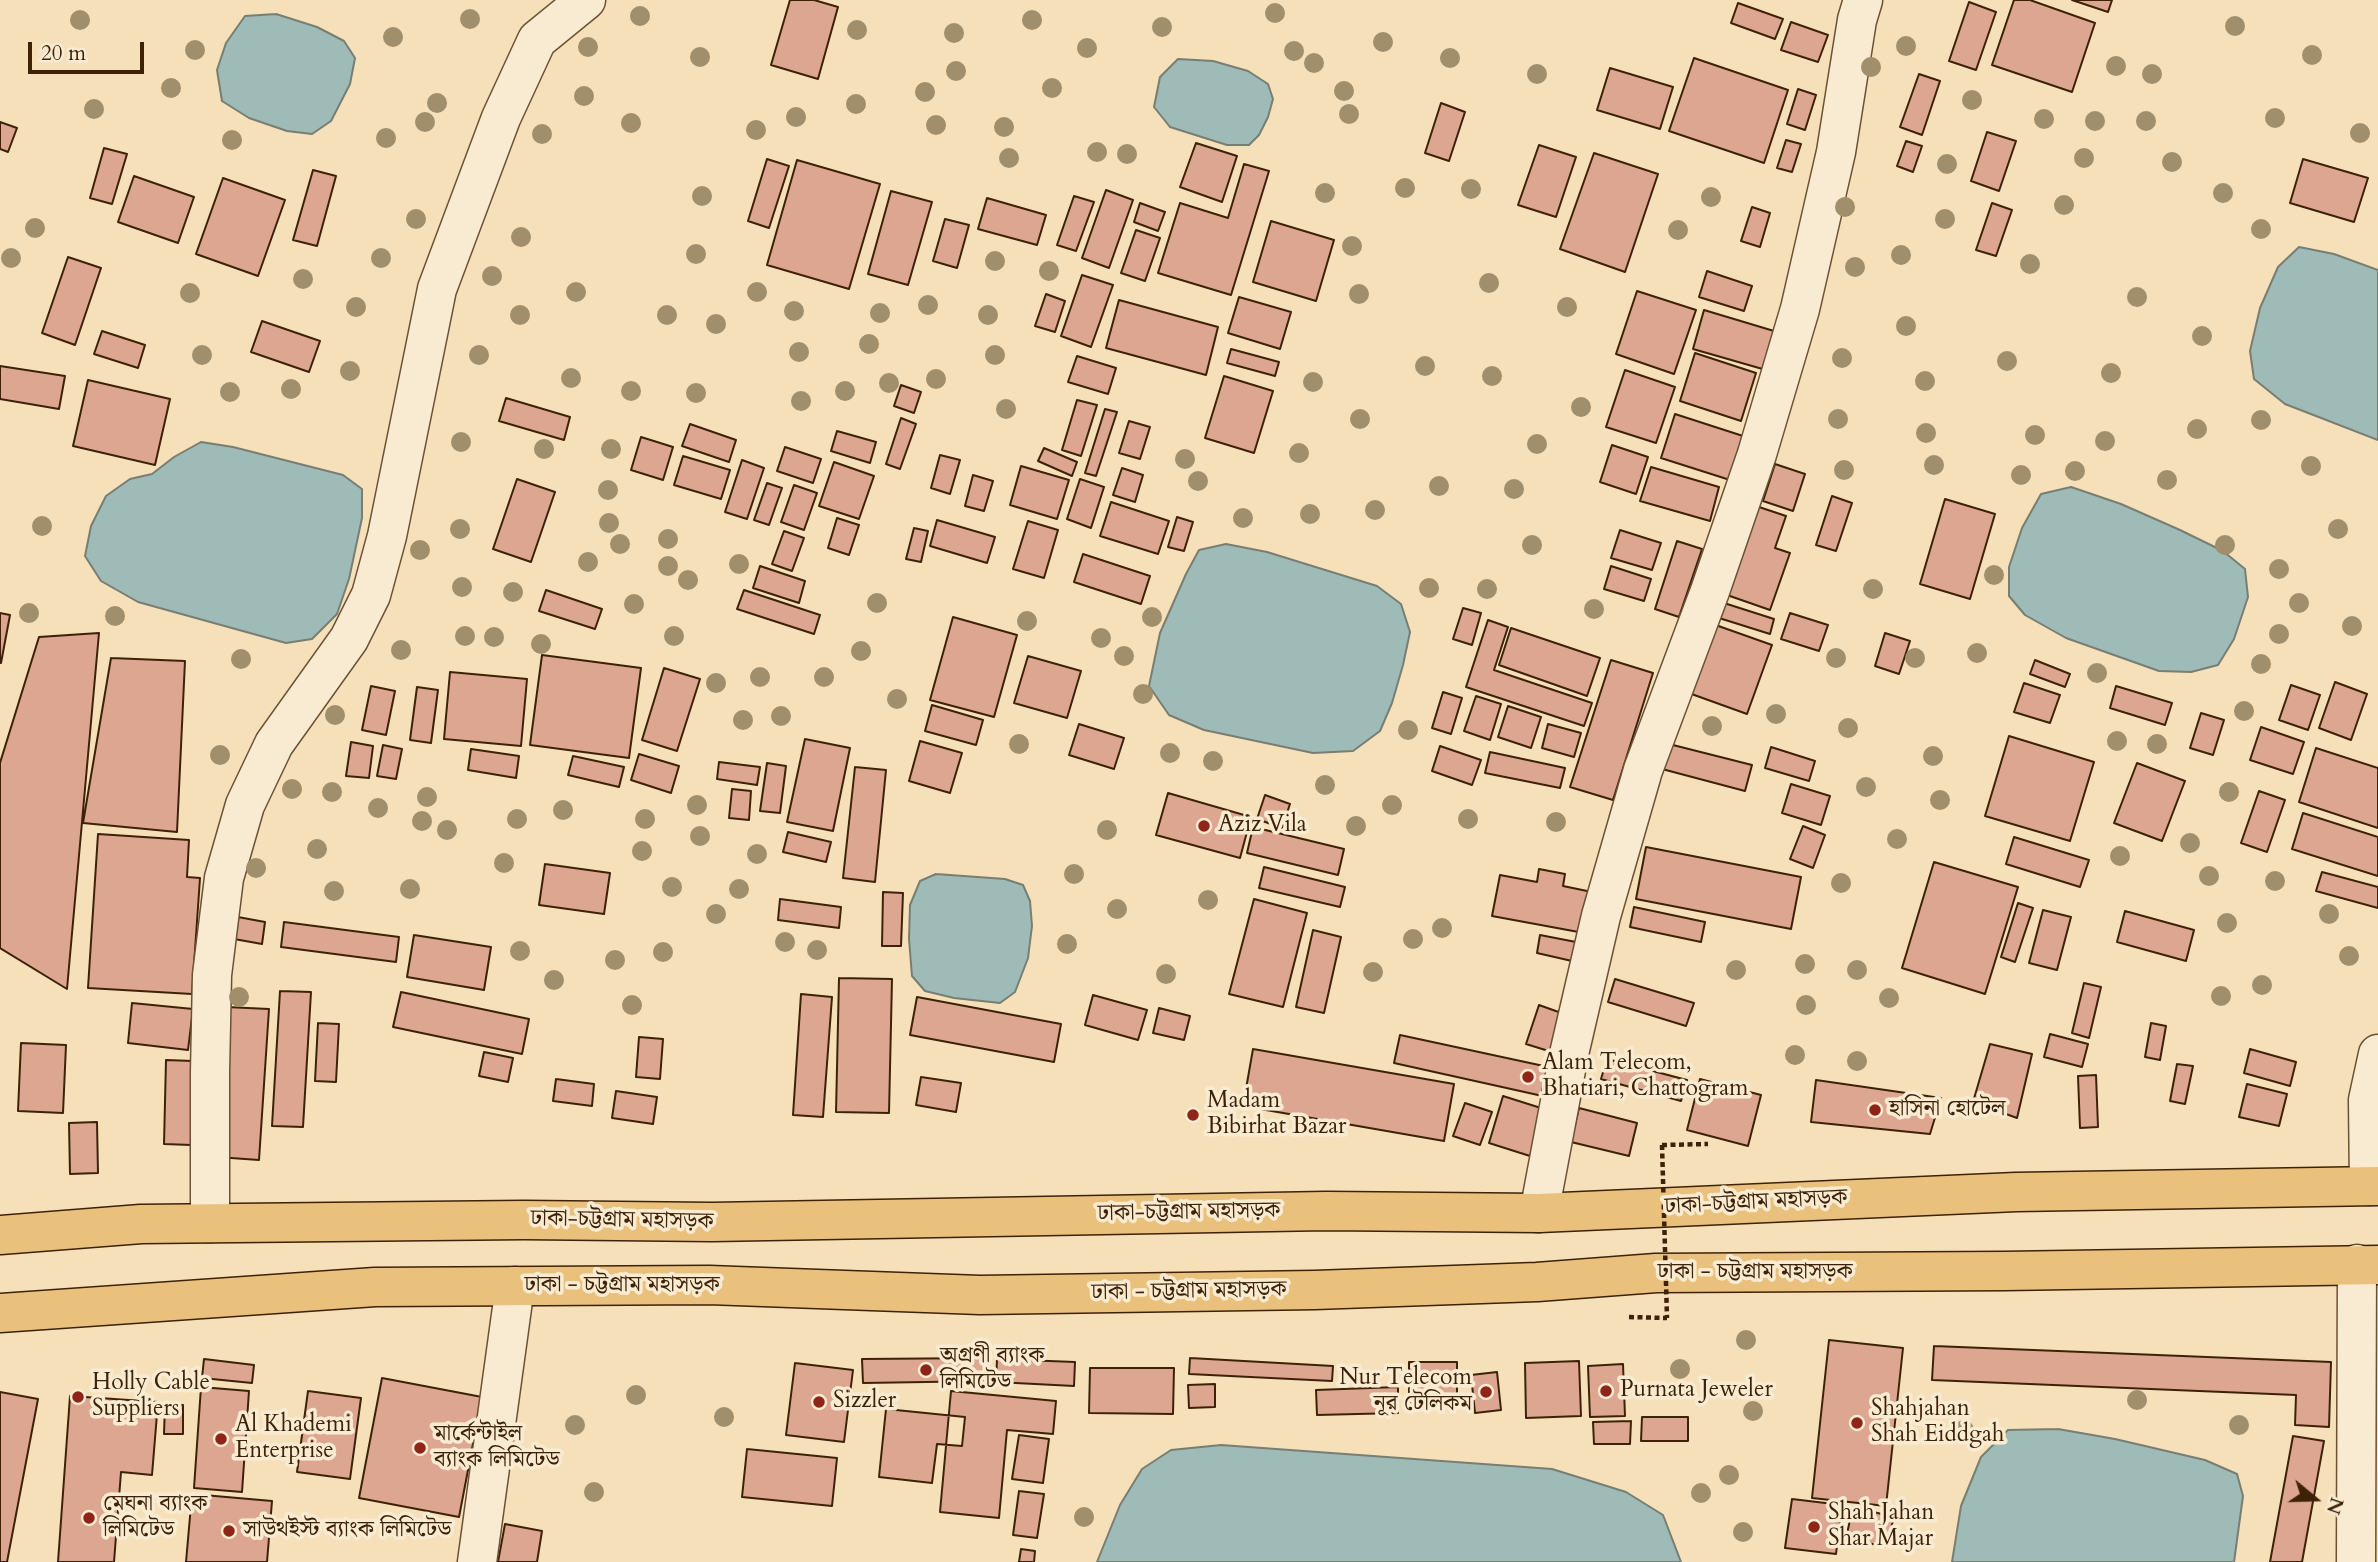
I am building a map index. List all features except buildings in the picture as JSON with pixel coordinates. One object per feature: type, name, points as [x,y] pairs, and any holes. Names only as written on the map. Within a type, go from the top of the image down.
[{"type":"highway","name":"ঢাকা-চট্টগ্রাম মহাসড়ক","points":[[0,1235],[141,1224],[210,1223],[524,1220],[712,1222],[1326,1210],[1539,1213],[2016,1192],[2373,1186]]},
{"type":"highway","name":"ঢাকা - চট্টগ্রাম মহাসড়ক","points":[[0,1313],[375,1287],[709,1285],[980,1295],[1315,1290],[1537,1282],[1656,1273],[1991,1272],[2368,1265]]},
{"type":"street","points":[[210,1223],[212,975],[224,878],[245,805],[274,744],[349,639],[371,595],[387,536],[437,289],[500,118],[537,40],[586,0]]},
{"type":"street","points":[[1539,1213],[1569,1054],[1595,941],[1643,770],[1710,592],[1757,454],[1800,309],[1836,152],[1857,20],[1863,0]]},
{"type":"street","points":[[2373,1186],[2368,1100],[2378,1054]]},
{"type":"street","points":[[2356,1562],[2368,1265]]},
{"type":"street","points":[[477,1562],[515,1286]]},
{"type":"path","points":[[1618,1317],[1667,1318],[1662,1145],[1708,1144]]},
{"type":"water","points":[[276,14],[317,27],[344,41],[355,58],[350,84],[331,121],[312,134],[287,131],[249,118],[222,101],[217,70],[226,43],[245,16]]},
{"type":"water","points":[[1178,59],[1213,61],[1248,71],[1268,84],[1273,99],[1268,117],[1259,135],[1249,145],[1227,145],[1170,127],[1154,107],[1160,77]]},
{"type":"water","points":[[2299,247],[2334,254],[2378,270],[2378,440],[2285,404],[2254,379],[2250,351],[2260,308],[2278,267]]},
{"type":"water","points":[[201,442],[233,447],[343,475],[362,489],[362,518],[349,579],[337,614],[312,639],[286,643],[138,602],[101,581],[85,556],[91,526],[106,496],[130,479],[152,474],[174,457]]},
{"type":"water","points":[[2071,487],[2121,504],[2180,530],[2223,551],[2245,569],[2248,597],[2234,639],[2218,665],[2191,672],[2159,671],[2066,638],[2025,615],[2009,596],[2009,567],[2022,528],[2041,494]]},
{"type":"water","points":[[1226,544],[1267,552],[1377,586],[1401,604],[1410,632],[1392,703],[1380,731],[1353,751],[1313,753],[1204,730],[1169,715],[1149,686],[1160,633],[1199,550]]},
{"type":"water","points":[[936,874],[1005,879],[1023,885],[1030,901],[1032,926],[1028,958],[1015,992],[1000,1003],[954,998],[925,991],[912,976],[910,905],[920,881]]},
{"type":"water","points":[[2058,1429],[2205,1460],[2237,1474],[2243,1496],[2234,1562],[1952,1562],[1961,1506],[1981,1457],[2008,1430]]},
{"type":"water","points":[[1221,1445],[1552,1469],[1626,1492],[1663,1515],[1681,1562],[1097,1562],[1120,1505],[1142,1469],[1171,1450]]},
{"type":"place","name":"Aziz Vila","points":[[1204,826]]},
{"type":"place","name":"Alam Telecom, Bhatiari, Chattogram","points":[[1528,1077]]},
{"type":"place","name":"হাসিনা হোটেল","points":[[1875,1110]]},
{"type":"place","name":"Madam Bibirhat Bazar","points":[[1193,1115]]},
{"type":"place","name":"অগ্রণী ব্যাংক লিমিটেড","points":[[926,1370]]},
{"type":"place","name":"Purnata Jeweler","points":[[1606,1391]]},
{"type":"place","name":"Nur Telecom নূর টেলিকম","points":[[1486,1392]]},
{"type":"place","name":"Holly Cable Suppliers","points":[[78,1397]]},
{"type":"place","name":"Sizzler","points":[[819,1402]]},
{"type":"place","name":"Shahjahan Shah Eiddgah","points":[[1857,1423]]},
{"type":"place","name":"Al Khademi Enterprise","points":[[221,1439]]},
{"type":"place","name":"মার্কেন্টাইল ব্যাংক লিমিটেড","points":[[420,1448]]},
{"type":"place","name":"মেঘনা ব্যাংক লিমিটেড","points":[[89,1518]]},
{"type":"place","name":"Shah Jahan Shar Majar","points":[[1814,1527]]},
{"type":"place","name":"সাউথইস্ট ব্যাংক লিমিটেড","points":[[229,1531]]}]
